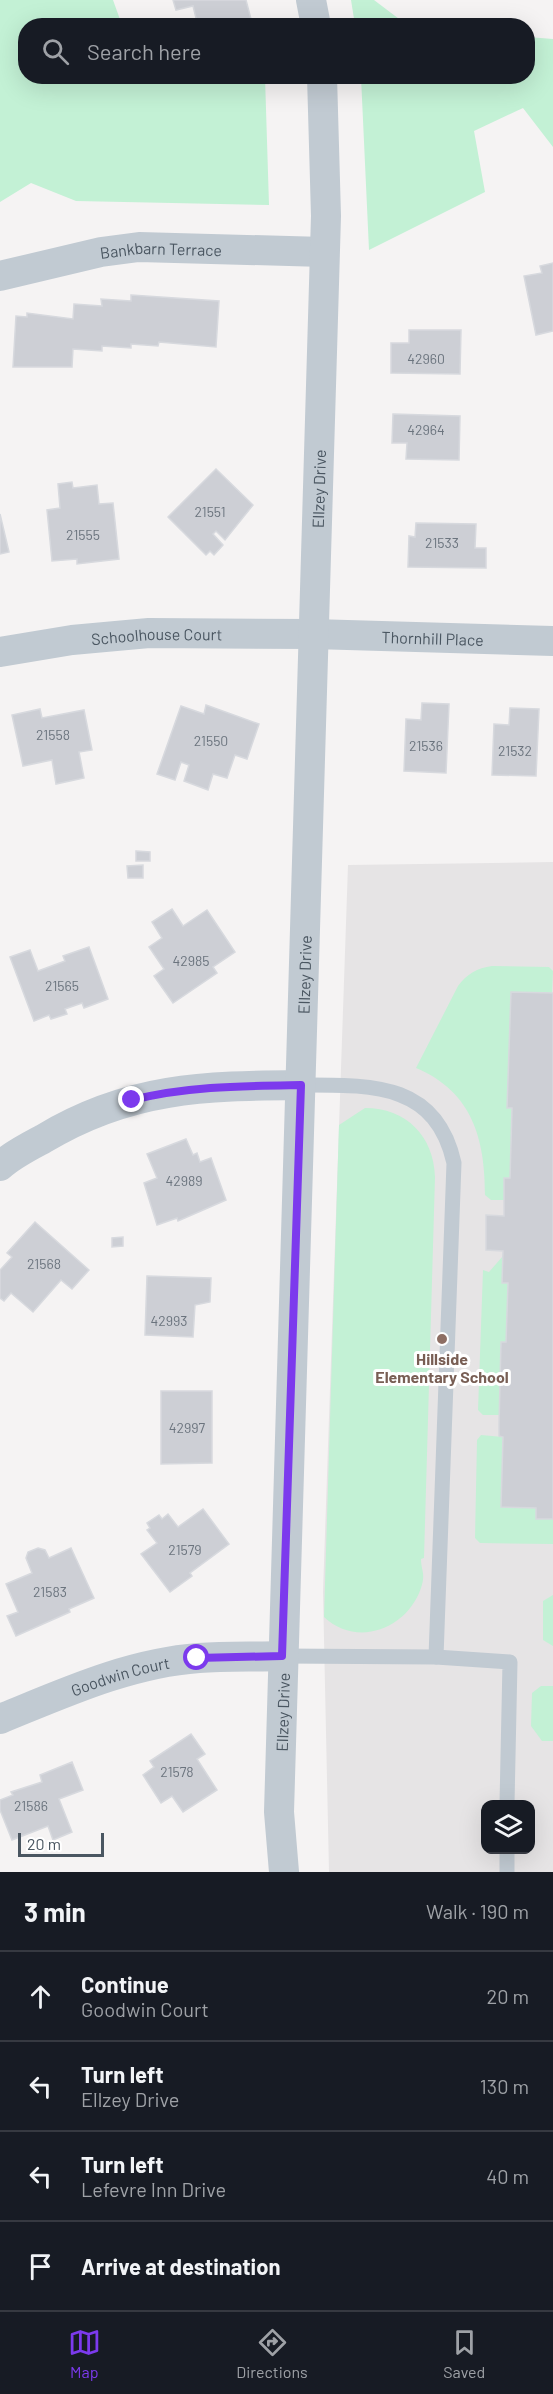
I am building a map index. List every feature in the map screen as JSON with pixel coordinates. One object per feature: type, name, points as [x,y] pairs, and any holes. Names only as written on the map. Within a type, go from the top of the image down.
[{"type":"street","points":[[311,0],[314,18]]},
{"type":"street","name":"Ellzey Drive","points":[[284,1872],[279,1812],[282,1656],[327,177],[322,84]]},
{"type":"street","name":"Bankbarn Terrace","points":[[0,276],[101,252],[139,247],[324,252]]},
{"type":"street","name":"Schoolhouse Court","points":[[0,652],[72,640],[149,633],[313,634]]},
{"type":"street","name":"Thornhill Place","points":[[313,634],[553,641]]},
{"type":"street","points":[[0,1166],[64,1126],[132,1100],[165,1092],[207,1086],[301,1085]]},
{"type":"street","name":"Goodwin Court","points":[[0,1719],[84,1684],[135,1669],[197,1658],[282,1656]]},
{"type":"lane","points":[[301,1085],[361,1087],[399,1094],[417,1101],[434,1117],[450,1144],[454,1163],[435,1657]]},
{"type":"lane","points":[[282,1656],[435,1657],[510,1662],[507,1800]]},
{"type":"lane","points":[[507,1854],[507,1872]]},
{"type":"shaded area","name":"Hillside Elementary School","points":[[553,862],[553,1872],[329,1872],[323,1592],[348,865]]},
{"type":"green space","points":[[0,0],[113,0],[119,18],[18,18],[18,84],[265,84],[269,205],[76,201],[31,183],[0,202]]},
{"type":"green space","points":[[351,0],[374,0],[398,18],[354,18]]},
{"type":"green space","points":[[535,38],[553,39],[553,147],[523,108],[474,131],[485,192],[369,250],[361,84],[535,84]]},
{"type":"green space","points":[[492,966],[549,967],[553,971],[552,993],[511,992],[507,1108],[512,1108],[510,1178],[504,1178],[504,1200],[491,1200],[485,1195],[482,1155],[478,1137],[463,1104],[451,1090],[416,1068],[458,986],[473,972]]},
{"type":"green space","points":[[365,1108],[393,1113],[415,1127],[429,1149],[435,1177],[424,1558],[421,1559],[423,1579],[414,1602],[405,1614],[380,1630],[366,1632],[351,1631],[337,1626],[324,1617],[339,1125]]},
{"type":"green space","points":[[503,1256],[503,1283],[508,1283],[506,1342],[501,1343],[499,1415],[483,1415],[478,1410],[483,1270],[489,1272]]},
{"type":"green space","points":[[481,1435],[503,1437],[501,1507],[536,1508],[536,1519],[553,1519],[553,1544],[480,1543],[475,1538],[477,1440]]},
{"type":"green space","points":[[553,1595],[553,1646],[543,1640],[543,1601]]},
{"type":"green space","points":[[541,1686],[553,1686],[553,1741],[542,1741],[531,1726],[532,1693]]},
{"type":"building","points":[[173,0],[246,0],[251,18],[196,18],[193,6],[176,10]]},
{"type":"building","points":[[553,263],[553,331],[536,335],[524,276],[542,273],[540,266]]},
{"type":"building","points":[[131,295],[219,301],[216,347],[159,342],[158,346],[131,344],[131,348],[102,346],[102,351],[73,349],[72,367],[13,367],[16,316],[27,317],[27,313],[73,319],[74,304],[102,306],[101,299],[131,301]]},
{"type":"building","points":[[409,330],[461,330],[460,374],[391,373],[391,343],[409,343]]},
{"type":"building","points":[[393,414],[460,416],[459,460],[406,459],[407,443],[392,443]]},
{"type":"building","points":[[216,469],[253,505],[225,540],[216,531],[213,534],[223,545],[214,555],[210,551],[206,555],[168,517]]},
{"type":"building","points":[[72,482],[73,488],[97,485],[99,504],[113,503],[119,559],[77,564],[77,559],[52,561],[47,510],[60,508],[58,484]]},
{"type":"building","points":[[0,514],[9,552],[0,554]]},
{"type":"building","points":[[416,523],[476,524],[475,548],[486,548],[486,568],[408,567],[409,536],[415,537]]},
{"type":"building","points":[[422,703],[449,704],[446,773],[404,771],[406,719],[421,720]]},
{"type":"building","points":[[206,705],[259,724],[247,759],[235,755],[227,778],[213,774],[208,790],[184,781],[189,765],[181,762],[175,780],[157,774],[181,706],[204,714]]},
{"type":"building","points":[[510,708],[539,709],[536,776],[492,775],[494,724],[509,725]]},
{"type":"building","points":[[40,709],[42,718],[84,710],[92,750],[79,752],[84,778],[56,784],[52,760],[23,766],[12,715]]},
{"type":"building","points":[[136,851],[150,852],[150,861],[136,861]]},
{"type":"building","points":[[143,865],[143,878],[128,878],[127,866]]},
{"type":"building","points":[[172,909],[183,926],[207,910],[235,952],[213,967],[217,973],[173,1003],[154,976],[164,969],[149,947],[162,938],[152,922]]},
{"type":"building","points":[[89,947],[108,999],[84,1008],[82,1003],[65,1009],[67,1014],[51,1019],[49,1015],[34,1021],[10,957],[30,950],[38,971],[65,961],[63,956]]},
{"type":"building","name":"Hillside Elementary School","points":[[511,992],[553,993],[553,1519],[536,1519],[536,1508],[501,1507],[503,1437],[499,1436],[499,1425],[501,1342],[506,1342],[508,1283],[502,1283],[503,1251],[486,1250],[486,1215],[504,1216],[504,1178],[510,1178],[512,1108],[507,1108]]},
{"type":"building","points":[[186,1139],[193,1155],[197,1153],[200,1162],[211,1158],[226,1200],[178,1221],[177,1218],[157,1225],[144,1183],[157,1178],[147,1154]]},
{"type":"building","points":[[35,1222],[89,1270],[72,1289],[61,1280],[33,1312],[11,1293],[4,1301],[0,1298],[0,1270],[12,1257],[7,1253]]},
{"type":"building","points":[[123,1237],[123,1246],[112,1247],[112,1238]]},
{"type":"building","points":[[147,1276],[211,1278],[210,1302],[195,1305],[193,1337],[145,1335]]},
{"type":"building","points":[[161,1391],[212,1391],[212,1463],[161,1464]]},
{"type":"building","points":[[203,1509],[229,1544],[190,1573],[192,1576],[170,1592],[141,1554],[157,1543],[147,1530],[150,1528],[147,1523],[159,1515],[162,1519],[168,1514],[178,1527]]},
{"type":"building","points":[[38,1548],[45,1550],[49,1558],[71,1548],[94,1598],[69,1609],[70,1612],[16,1636],[7,1616],[18,1612],[6,1584],[32,1573],[26,1558],[28,1552]]},
{"type":"building","points":[[191,1734],[205,1754],[197,1759],[217,1790],[183,1812],[172,1796],[161,1803],[143,1775],[154,1767],[150,1761]]},
{"type":"building","points":[[72,1762],[83,1790],[59,1799],[72,1832],[53,1840],[48,1826],[12,1840],[0,1810],[0,1800],[13,1795],[11,1792],[42,1782],[40,1775]]},
{"type":"place","name":"Hillside Elementary School","points":[[442,1339]]},
{"type":"route","points":[[132,1100],[165,1092],[207,1086],[301,1085],[282,1656],[197,1658]]}]
